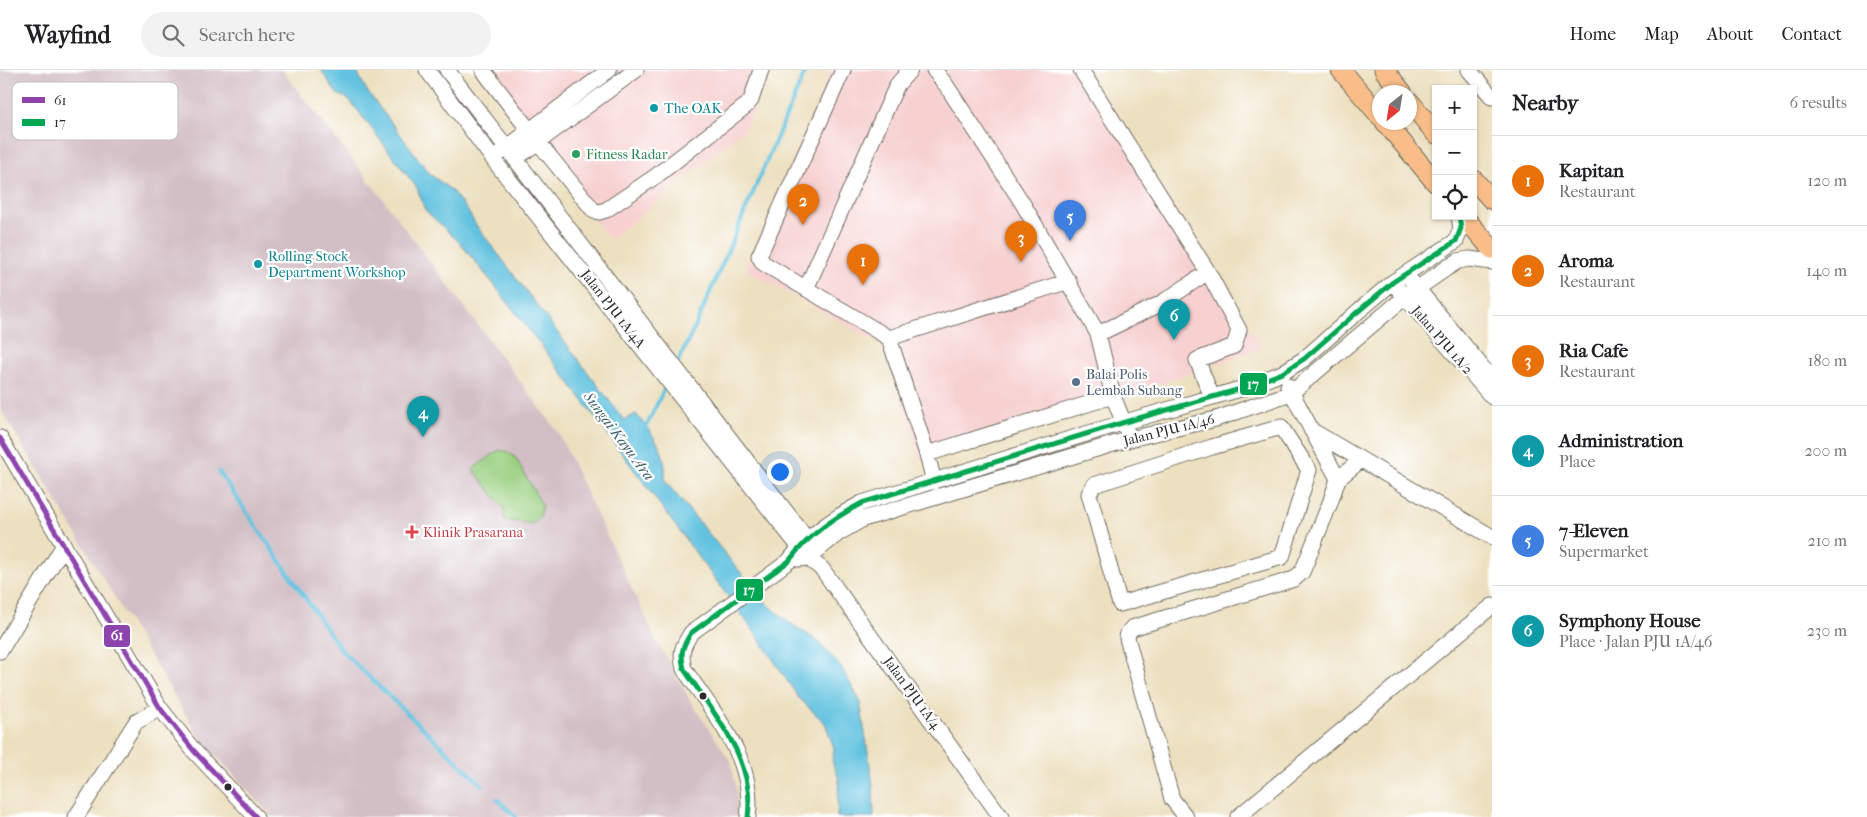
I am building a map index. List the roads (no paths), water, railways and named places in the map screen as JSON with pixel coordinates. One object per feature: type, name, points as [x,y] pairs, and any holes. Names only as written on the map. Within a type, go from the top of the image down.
[{"type":"main road","points":[[1341,70],[1372,107]]},
{"type":"main road","points":[[1384,70],[1396,85]]},
{"type":"main road","points":[[1417,111],[1433,130]]},
{"type":"main road","points":[[1392,130],[1432,178]]},
{"type":"main road","points":[[1477,183],[1492,200]]},
{"type":"main road","points":[[1467,220],[1492,249]]},
{"type":"street","name":"Jalan PJU 1A/4A","points":[[427,70],[493,158],[655,352]]},
{"type":"street","name":"Jalan PJU 1A/4A","points":[[447,70],[511,154],[678,384],[808,549]]},
{"type":"street","points":[[483,70],[594,211],[599,212],[606,210],[656,176],[747,105],[751,100],[761,70]]},
{"type":"street","points":[[493,158],[511,154],[609,70]]},
{"type":"street","points":[[534,136],[636,70]]},
{"type":"street","points":[[843,70],[759,256],[763,263],[889,338],[927,454],[934,482]]},
{"type":"street","points":[[806,289],[897,85],[910,70]]},
{"type":"street","points":[[934,70],[946,85],[1018,196],[1098,334],[1113,396],[1125,422],[1130,439]]},
{"type":"street","points":[[1081,70],[1208,272],[1239,330],[1234,346],[1197,360],[1212,398]]},
{"type":"street","points":[[1469,70],[1492,97]]},
{"type":"street","name":"Jalan PJU 1A/46","points":[[808,549],[823,528],[862,503],[1125,422],[1212,398],[1282,373],[1304,359],[1393,282],[1456,241],[1461,228],[1460,220]]},
{"type":"street","name":"Jalan PJU 1A/46","points":[[808,549],[863,519],[1130,439],[1216,419],[1291,393],[1411,293],[1458,261],[1469,259],[1492,262]]},
{"type":"street","points":[[1098,334],[1160,304],[1208,272]]},
{"type":"street","name":"Jalan PJU 1A/2","points":[[1405,274],[1411,293],[1492,397]]},
{"type":"street","points":[[889,338],[1069,281]]},
{"type":"street","name":"Jalan PJU 1A/2","points":[[1393,282],[1411,293],[1492,379]]},
{"type":"street","points":[[1282,373],[1338,479]]},
{"type":"street","name":"Jalan PJU 1A/4A","points":[[678,384],[796,525],[808,549]]},
{"type":"street","points":[[927,454],[1113,396]]},
{"type":"street","points":[[1216,419],[1222,444]]},
{"type":"street","points":[[1194,425],[1202,450]]},
{"type":"street","points":[[1281,427],[1309,470],[1282,557],[1120,604],[1089,494],[1094,484],[1222,444],[1281,427]]},
{"type":"street","points":[[1311,430],[1492,537]]},
{"type":"street","points":[[0,438],[160,708],[194,751],[256,817]]},
{"type":"street","points":[[1186,817],[1172,798],[1127,638],[1128,633],[1132,628],[1294,579],[1302,572],[1338,479],[1361,460]]},
{"type":"street","points":[[796,525],[823,528]]},
{"type":"street","points":[[0,651],[64,545]]},
{"type":"street","points":[[748,817],[750,794],[742,760],[727,733],[684,669],[681,657],[682,650],[692,633],[787,562],[808,549]]},
{"type":"street","name":"Jalan PJU 1A/4","points":[[808,549],[1001,817]]},
{"type":"street","points":[[1238,817],[1492,606]]},
{"type":"street","points":[[76,817],[136,722],[160,708]]},
{"type":"water","name":"Sungai Kayu Ara","points":[[321,70],[358,70],[358,74],[367,91],[431,175],[451,190],[467,210],[476,225],[624,420],[636,414],[649,430],[662,452],[665,481],[766,603],[790,623],[816,640],[841,667],[860,701],[873,785],[874,817],[837,817],[839,779],[832,761],[834,748],[825,723],[798,697],[758,637],[566,378],[492,282],[459,242],[425,210],[417,188],[352,103],[345,97],[337,94]]},
{"type":"waterway","points":[[677,363],[695,327],[806,70]]},
{"type":"waterway","points":[[644,431],[666,385]]},
{"type":"waterway","points":[[219,472],[341,650],[483,786]]},
{"type":"waterway","points":[[497,799],[516,817]]},
{"type":"place","name":"The OAK","points":[[654,108]]},
{"type":"place","name":"Fitness Radar","points":[[576,154]]},
{"type":"place","name":"Aroma","points":[[803,225]]},
{"type":"place","name":"7-Eleven","points":[[1070,241]]},
{"type":"place","name":"Ria Cafe","points":[[1021,262]]},
{"type":"place","name":"Rolling Stock Department Workshop","points":[[258,264]]},
{"type":"place","name":"Kapitan","points":[[863,285]]},
{"type":"place","name":"Symphony House","points":[[1174,340]]},
{"type":"place","name":"Balai Polis Lembah Subang","points":[[1076,382]]},
{"type":"place","name":"Administration","points":[[423,437]]},
{"type":"place","name":"Klinik Prasarana","points":[[412,532]]}]
